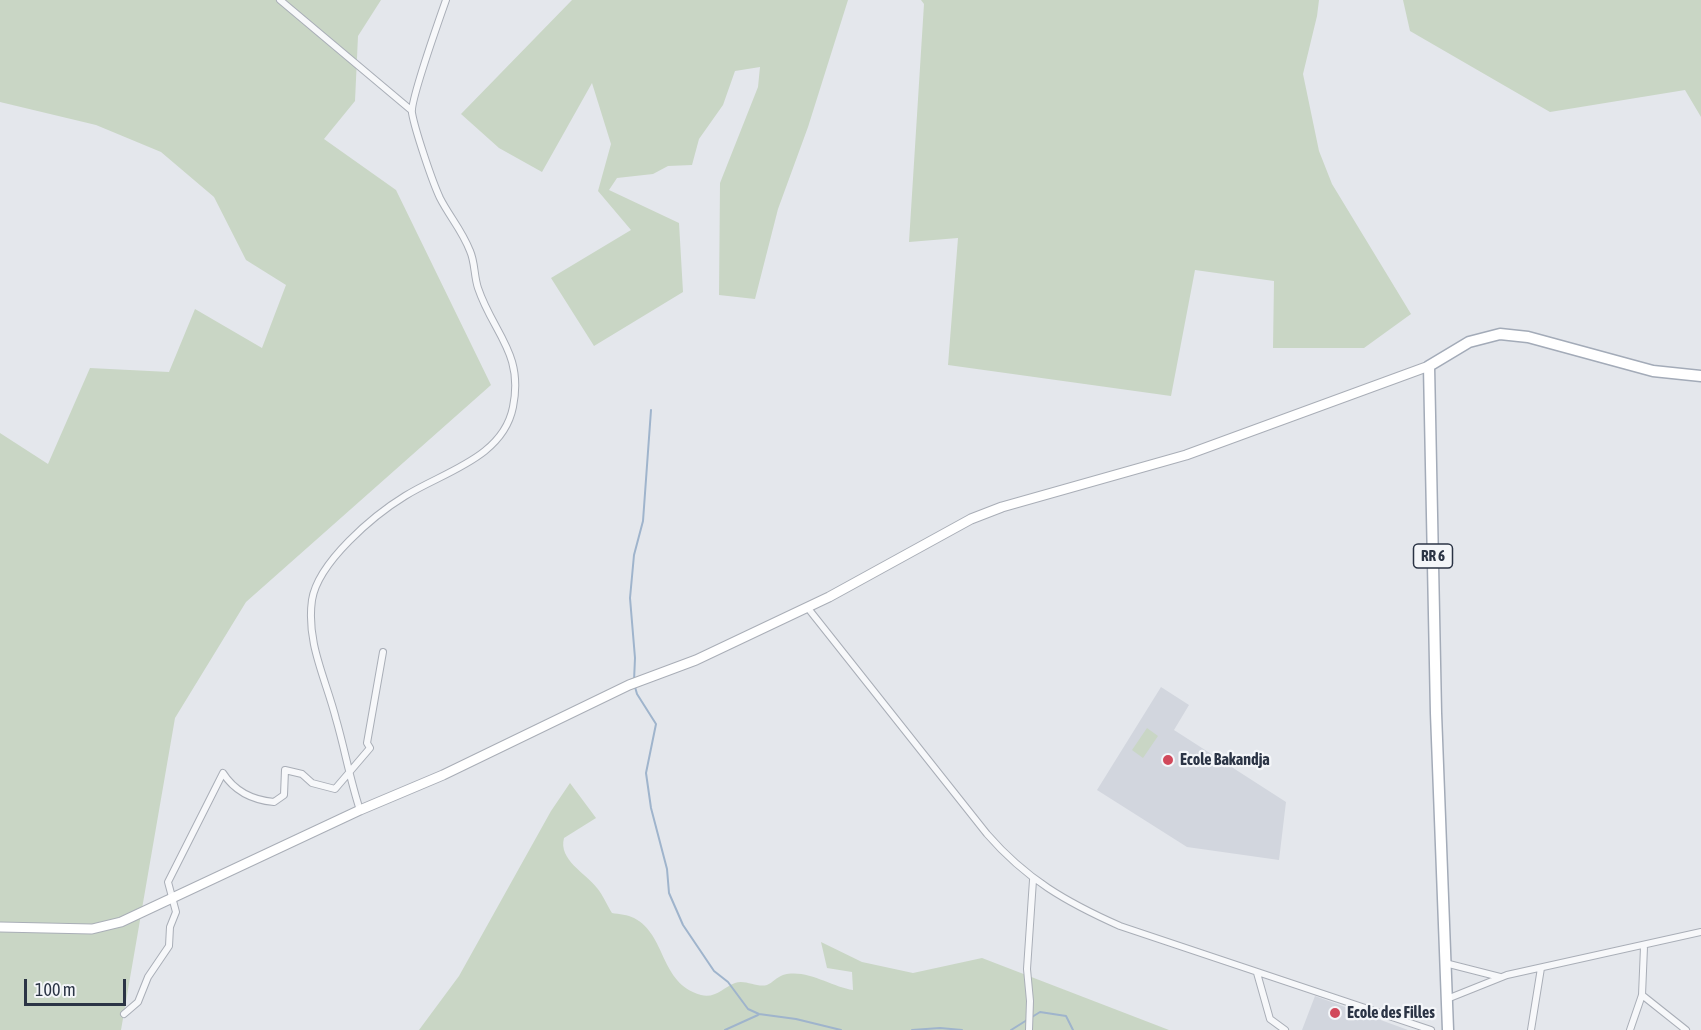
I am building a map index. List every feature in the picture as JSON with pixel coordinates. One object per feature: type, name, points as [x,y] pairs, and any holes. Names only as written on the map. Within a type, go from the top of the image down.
[{"type":"main road","points":[[0,927],[92,930],[122,922],[173,900],[360,810],[442,775],[640,680],[696,660],[807,607],[970,519],[1002,507],[1186,455],[1429,366],[1469,342],[1500,334],[1528,337],[1653,371],[1701,375]]},
{"type":"main road","name":"RR 6","points":[[1429,366],[1436,713],[1448,1030]]},
{"type":"street","points":[[280,0],[411,110],[440,198],[463,235],[472,255],[478,288],[516,367],[514,405],[509,423],[491,444],[460,470],[422,487],[395,504],[339,552],[319,581],[312,599],[311,640],[337,719],[347,772],[360,810]]},
{"type":"street","points":[[411,110],[446,0]]},
{"type":"street","points":[[807,607],[987,834],[1010,861],[1033,880],[1093,914],[1120,926],[1431,1030]]},
{"type":"street","points":[[124,1014],[138,1002],[148,977],[169,946],[170,927],[176,912],[168,882],[223,773],[231,785],[259,801],[274,802],[285,795],[285,770],[302,774],[312,783],[335,789],[347,772],[370,748],[367,743],[383,652]]},
{"type":"street","points":[[1029,1030],[1030,1001],[1027,969],[1033,880]]},
{"type":"street","points":[[1447,999],[1501,978],[1644,947],[1701,932]]},
{"type":"street","points":[[1630,1030],[1642,994],[1644,947]]},
{"type":"street","points":[[1445,963],[1501,978]]},
{"type":"street","points":[[1531,1030],[1541,968]]},
{"type":"street","points":[[1257,973],[1270,1019],[1285,1030]]},
{"type":"street","points":[[1642,994],[1686,1030]]},
{"type":"shaded area","name":"Ecole Bakandja","points":[[1161,687],[1189,705],[1174,730],[1286,802],[1279,860],[1187,847],[1097,790]]},
{"type":"shaded area","name":"Ecole des Filles","points":[[1315,996],[1408,1030],[1302,1030]]},
{"type":"green space","points":[[0,0],[381,0],[358,36],[355,101],[324,139],[396,190],[491,385],[246,602],[175,718],[121,1030],[0,1030],[0,433],[48,464],[90,368],[169,372],[195,309],[262,348],[286,285],[246,260],[214,197],[161,152],[96,125],[0,102]]},
{"type":"green space","points":[[572,0],[848,0],[808,127],[778,209],[755,299],[719,295],[720,183],[758,87],[760,67],[735,71],[723,105],[699,139],[692,165],[668,166],[653,174],[617,178],[609,190],[679,223],[683,292],[594,346],[551,278],[631,230],[598,191],[611,144],[592,83],[542,172],[499,148],[461,114]]},
{"type":"green space","points":[[921,0],[1319,0],[1303,74],[1319,151],[1332,184],[1411,314],[1364,348],[1273,348],[1274,281],[1195,270],[1171,396],[948,365],[958,238],[909,242],[924,4]]},
{"type":"green space","points":[[1403,0],[1701,0],[1701,117],[1685,90],[1550,112],[1410,31]]},
{"type":"green space","points":[[1147,728],[1158,736],[1143,758],[1132,750]]},
{"type":"green space","points":[[570,783],[596,818],[564,838],[563,846],[569,860],[597,888],[612,913],[632,917],[645,926],[677,980],[687,989],[701,995],[715,994],[739,982],[767,985],[781,976],[792,974],[810,976],[853,990],[852,972],[827,968],[821,942],[862,962],[913,973],[982,958],[1169,1030],[419,1030],[459,976],[551,811]]},
{"type":"waterway","points":[[634,681],[635,658],[630,598],[634,555],[643,521],[651,410]]},
{"type":"waterway","points":[[635,687],[656,724],[646,773],[651,808],[667,869],[669,893],[683,925],[714,971],[728,982],[748,1009],[759,1014],[796,1019],[841,1030]]},
{"type":"waterway","points":[[1032,1017],[1040,1012],[1066,1016],[1073,1030]]},
{"type":"waterway","points":[[725,1030],[758,1015]]},
{"type":"waterway","points":[[1011,1030],[1027,1020]]},
{"type":"waterway","points":[[912,1030],[940,1028],[962,1030]]},
{"type":"place","name":"Ecole Bakandja","points":[[1168,760]]},
{"type":"place","name":"Ecole des Filles","points":[[1335,1013]]}]
